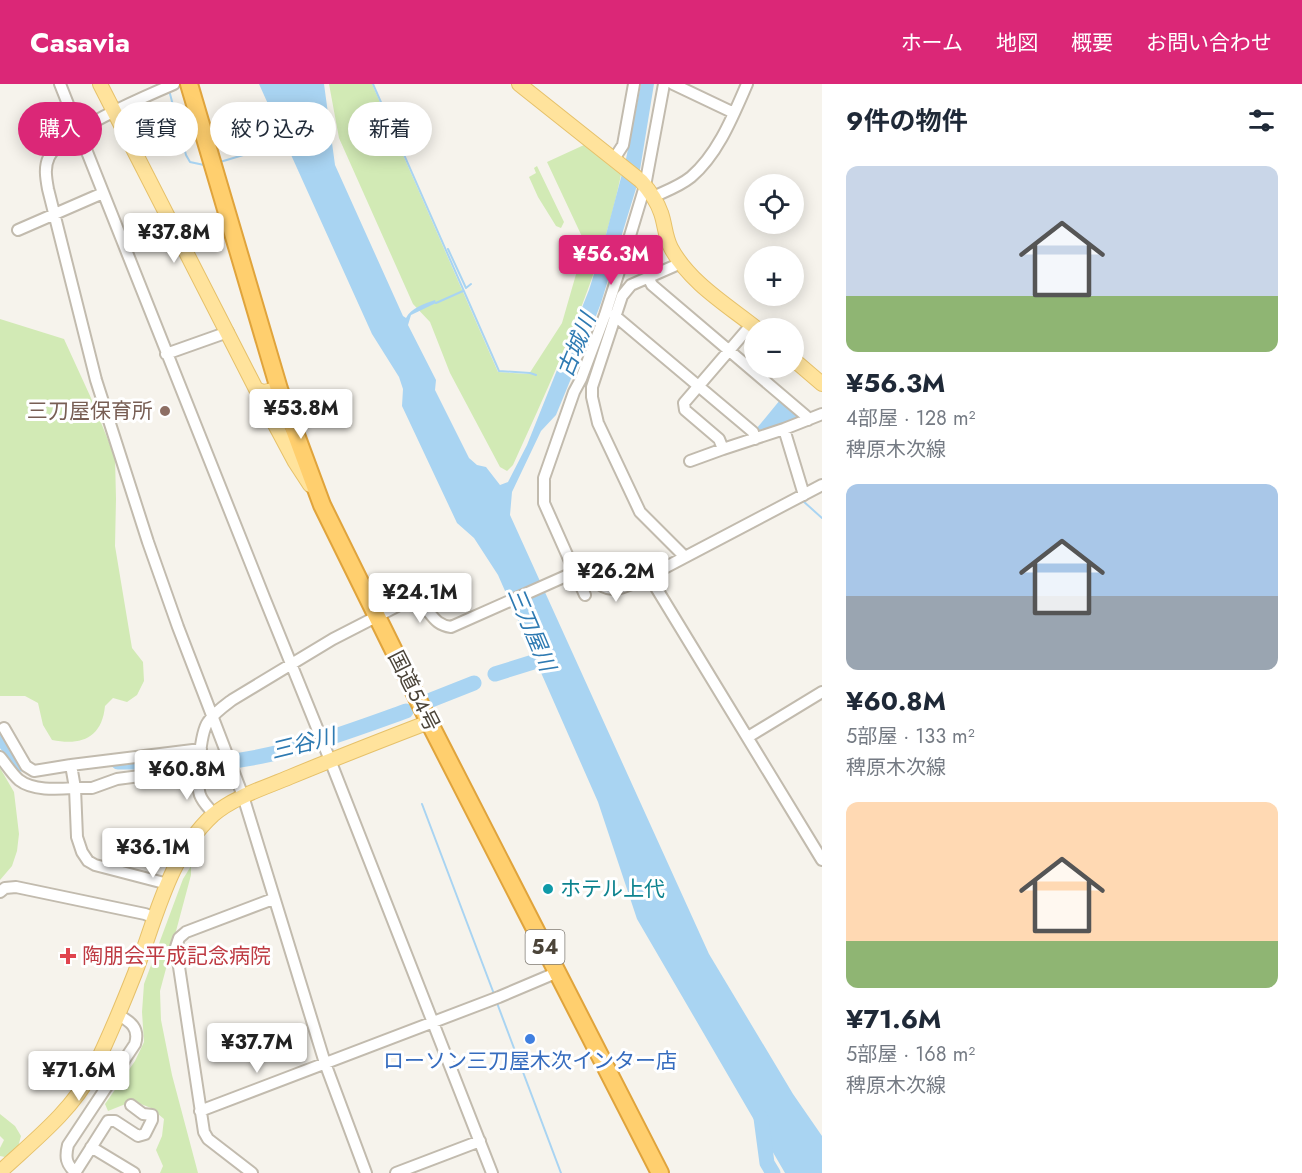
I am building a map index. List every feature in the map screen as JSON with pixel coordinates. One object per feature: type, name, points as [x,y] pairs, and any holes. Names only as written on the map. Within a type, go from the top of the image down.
[{"type":"highway","name":"国道54号","points":[[189,84],[279,389],[322,505],[429,722],[660,1173]]},
{"type":"main road","points":[[100,84],[256,389],[295,462],[322,505]]},
{"type":"main road","points":[[520,84],[618,161],[647,188],[660,212],[671,248],[681,263],[744,320]]},
{"type":"main road","points":[[804,369],[822,384]]},
{"type":"main road","points":[[256,389],[263,392],[279,389]]},
{"type":"main road","points":[[0,1172],[60,1115],[91,1074],[118,1015],[168,884],[189,843],[214,814],[243,796],[429,722]]},
{"type":"street","points":[[60,84],[66,102]]},
{"type":"street","points":[[618,161],[634,84]]},
{"type":"street","points":[[585,595],[543,503],[544,478],[574,392],[605,315],[647,188],[664,84]]},
{"type":"street","points":[[673,84],[734,113]]},
{"type":"street","points":[[647,188],[680,184],[698,169],[721,138],[747,84]]},
{"type":"street","points":[[102,118],[165,87]]},
{"type":"street","points":[[50,156],[46,166],[46,176],[53,214],[96,380],[178,627],[243,796],[325,1064],[366,1173]]},
{"type":"street","points":[[87,156],[330,760],[492,1173]]},
{"type":"street","points":[[18,230],[103,193]]},
{"type":"street","points":[[681,263],[631,285],[626,290],[614,315],[592,387],[595,412],[640,512],[685,557]]},
{"type":"street","points":[[648,277],[652,285],[808,420]]},
{"type":"street","points":[[614,315],[753,432],[755,438]]},
{"type":"street","points":[[167,354],[228,332]]},
{"type":"street","points":[[723,448],[719,439],[684,408],[684,403],[744,336]]},
{"type":"street","points":[[690,461],[822,414]]},
{"type":"street","points":[[784,429],[804,495]]},
{"type":"street","points":[[214,814],[200,795],[201,749],[207,722],[232,700],[333,639],[402,602],[412,601],[423,605],[439,624],[454,626],[574,573],[591,576],[603,586],[612,589],[620,588],[650,576],[821,487]]},
{"type":"street","points":[[650,576],[822,860]]},
{"type":"street","points":[[748,738],[822,692]]},
{"type":"street","points":[[4,728],[26,766],[34,771],[72,769],[201,749]]},
{"type":"street","points":[[0,757],[18,779],[26,784],[45,788],[92,788],[117,779],[140,776],[200,774]]},
{"type":"street","points":[[72,769],[77,837],[88,861],[95,865],[168,884]]},
{"type":"street","points":[[0,892],[5,888],[16,887],[155,918]]},
{"type":"street","points":[[252,1173],[208,1138],[204,1132],[176,952],[177,942],[186,932],[273,899]]},
{"type":"street","points":[[200,1111],[558,972]]},
{"type":"street","points":[[118,1015],[133,1025],[137,1038],[68,1145],[66,1161],[75,1173],[110,1120],[138,1136],[145,1134],[153,1120],[152,1116],[143,1114],[132,1105]]},
{"type":"street","points":[[396,1173],[480,1141]]},
{"type":"street","points":[[91,1147],[134,1173]]},
{"type":"green space","points":[[329,84],[372,84],[380,102],[348,102],[348,156],[404,156],[498,372],[529,374],[562,323],[585,243],[547,162],[584,145],[621,175],[589,287],[545,394],[513,465],[507,471],[500,467],[450,373],[430,322],[413,304],[339,138],[336,102],[332,102]]},
{"type":"green space","points":[[537,166],[564,222],[561,228],[556,226],[529,177],[536,173],[534,168]]},
{"type":"green space","points":[[0,319],[64,339],[115,457],[115,546],[132,648],[143,662],[144,681],[137,695],[127,702],[113,698],[105,706],[100,726],[95,732],[72,742],[52,740],[43,725],[38,703],[25,696],[0,696]]},
{"type":"green space","points":[[0,768],[14,792],[19,834],[12,866],[0,880]]},
{"type":"green space","points":[[191,866],[191,875],[160,991],[161,1020],[172,1075],[198,1173],[160,1173],[163,1166],[156,1150],[162,1136],[164,1119],[151,1108],[133,1101],[108,1111],[105,1104],[135,1061],[144,1042],[142,1012],[144,984],[183,879]]},
{"type":"green space","points":[[0,1114],[15,1126],[21,1136],[18,1147],[5,1157],[0,1156],[0,1148],[4,1140],[0,1136]]},
{"type":"water","points":[[259,84],[324,84],[326,102],[267,102]]},
{"type":"water","points":[[641,84],[654,84],[639,176],[625,164]]},
{"type":"water","name":"古城川","points":[[292,156],[334,156],[335,165],[403,316],[406,318],[414,309],[435,300],[436,303],[411,315],[408,325],[436,380],[435,390],[469,458],[477,465],[486,467],[500,485],[508,482],[527,445],[589,290],[623,170],[638,182],[601,303],[556,415],[541,431],[512,492],[510,515],[709,954],[793,1094],[822,1136],[822,1173],[785,1173],[637,919],[598,802],[498,575],[474,538],[457,523],[402,406],[403,389],[399,377],[372,334]]},
{"type":"water","points":[[780,400],[799,416],[798,420],[763,434],[757,428]]},
{"type":"waterway","points":[[373,84],[499,371],[536,375]]},
{"type":"waterway","points":[[169,90],[186,155],[190,162],[204,165]]},
{"type":"waterway","points":[[220,162],[240,156]]},
{"type":"waterway","points":[[448,249],[466,288],[471,284]]},
{"type":"waterway","points":[[436,303],[463,291]]},
{"type":"waterway","points":[[803,501],[822,518]]},
{"type":"waterway","name":"三谷川","points":[[495,674],[543,659]]},
{"type":"waterway","name":"三谷川","points":[[431,700],[474,683]]},
{"type":"waterway","name":"三谷川","points":[[118,762],[137,762],[153,766],[209,764],[241,760],[313,743],[406,711]]},
{"type":"waterway","name":"三谷川","points":[[0,736],[22,764]]},
{"type":"waterway","points":[[422,804],[494,994]]},
{"type":"waterway","points":[[497,1003],[561,1173]]},
{"type":"waterway","name":"三刀屋川","points":[[761,1118],[767,1163],[773,1173]]},
{"type":"place","name":"三刀屋保育所","points":[[165,411]]},
{"type":"place","name":"ホテル上代","points":[[548,889]]},
{"type":"place","name":"陶朋会平成記念病院","points":[[68,956]]},
{"type":"place","name":"ローソン三刀屋木次インター店","points":[[530,1039]]}]
